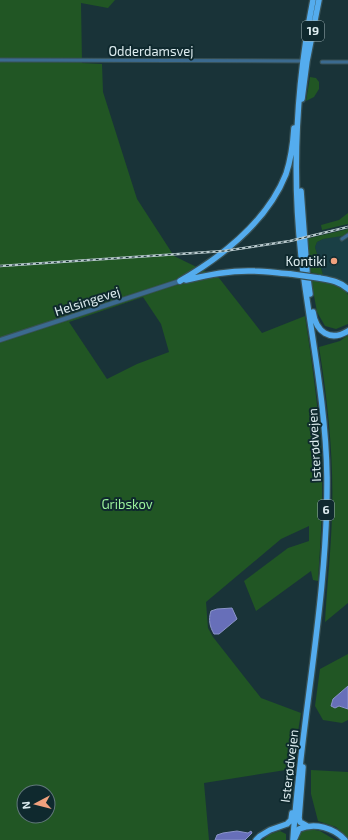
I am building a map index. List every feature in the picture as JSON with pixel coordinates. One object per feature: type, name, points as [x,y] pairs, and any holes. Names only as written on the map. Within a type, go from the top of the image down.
[{"type":"highway","name":"Isterødvejen","points":[[298,121],[301,108],[305,61],[313,0]]},
{"type":"highway","name":"Isterødvejen","points":[[294,840],[296,798],[325,546],[327,477],[323,407],[304,279],[299,236],[297,185],[298,100],[305,61],[320,0]]},
{"type":"highway","points":[[180,281],[198,270],[238,240],[267,209],[276,195],[286,173],[291,155],[298,100]]},
{"type":"highway","points":[[297,161],[300,176],[307,272],[316,325],[321,331],[335,336],[348,331]]},
{"type":"highway","points":[[180,281],[222,273],[253,271],[334,280],[341,283],[348,289]]},
{"type":"highway","points":[[303,741],[304,755],[299,818],[300,822],[307,826],[328,829],[345,840]]},
{"type":"highway","points":[[256,840],[276,827],[287,824],[290,820],[296,798]]},
{"type":"highway","points":[[294,840],[298,831],[307,826]]},
{"type":"highway","points":[[276,827],[288,829],[290,832],[290,840]]},
{"type":"street","name":"Odderdamsvej","points":[[0,60],[305,61]]},
{"type":"street","points":[[322,62],[348,62]]},
{"type":"street","points":[[342,239],[348,236]]},
{"type":"street","name":"Helsingevej","points":[[0,340],[180,281]]},
{"type":"shaded area","name":"Kontiki","points":[[348,235],[348,284],[323,275],[315,247],[317,242],[323,239]]},
{"type":"green space","name":"Gribskov","points":[[0,0],[115,0],[108,8],[81,3],[82,63],[102,64],[103,92],[137,199],[174,256],[219,278],[262,333],[305,316],[316,396],[322,477],[318,581],[313,580],[311,571],[256,611],[244,581],[288,548],[309,541],[309,526],[281,539],[206,602],[208,628],[213,637],[261,698],[301,713],[292,769],[204,783],[209,840],[0,840]],"holes":[[[143,297],[161,324],[169,352],[137,364],[107,379],[69,322]]]},
{"type":"green space","points":[[310,77],[316,78],[319,82],[319,89],[314,97],[306,101]]},
{"type":"green space","points":[[348,213],[348,224],[322,230],[321,225],[339,220]]},
{"type":"green space","points":[[348,229],[348,235],[323,239],[317,242],[315,247],[323,275],[309,272],[306,239]]},
{"type":"green space","points":[[311,279],[332,282],[345,290],[348,295],[348,324],[336,329],[325,326],[317,312]]},
{"type":"green space","points":[[348,335],[348,603],[325,622],[331,528],[332,473],[328,410],[319,347],[340,341]]},
{"type":"green space","points":[[348,654],[348,686],[333,699],[339,706],[348,709],[348,720],[342,723],[323,720],[315,706],[320,669]]},
{"type":"green space","points":[[311,770],[348,772],[348,838],[336,827],[318,821],[311,794]]},
{"type":"green space","points":[[309,829],[320,831],[335,840],[298,840],[300,834]]},
{"type":"green space","points":[[280,831],[286,834],[286,840],[263,840],[270,834]]},
{"type":"water","points":[[232,608],[237,619],[219,634],[214,634],[210,623],[211,611]]},
{"type":"water","points":[[348,686],[348,709],[339,706],[335,708],[331,706],[333,699]]},
{"type":"water","points":[[237,831],[248,833],[251,831],[252,833],[245,840],[215,840],[217,835]]},
{"type":"railway","points":[[0,266],[224,251],[290,241],[348,227]]},
{"type":"place","name":"Kontiki","points":[[334,261]]}]
